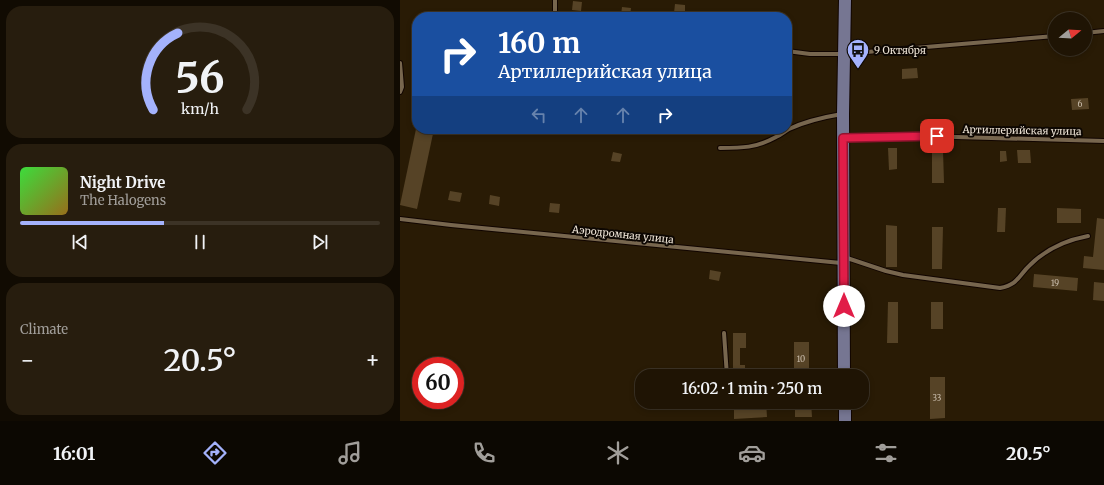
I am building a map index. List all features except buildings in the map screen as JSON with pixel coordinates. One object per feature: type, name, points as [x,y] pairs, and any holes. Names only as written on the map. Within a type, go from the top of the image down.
[{"type":"main road","points":[[844,369],[843,54],[845,0]]},
{"type":"main road","points":[[845,409],[845,421]]},
{"type":"lane","points":[[554,12],[555,0]]},
{"type":"lane","points":[[1092,32],[1104,31]]},
{"type":"lane","points":[[792,52],[810,54],[843,54],[1048,37]]},
{"type":"lane","points":[[400,63],[402,87],[400,92]]},
{"type":"lane","points":[[792,128],[815,119],[843,114]]},
{"type":"lane","points":[[720,148],[751,147],[761,144],[780,134]]},
{"type":"lane","name":"Артиллерийская улица","points":[[843,138],[921,136],[1104,140]]},
{"type":"lane","name":"Аэродромная улица","points":[[400,218],[451,225],[844,260],[903,275],[1000,288],[1009,286],[1017,281],[1030,265],[1057,246],[1075,238],[1088,236]]},
{"type":"lane","points":[[724,333],[727,369]]},
{"type":"place","name":"9 Октября","points":[[858,70]]},
{"type":"route","points":[[844,306],[843,138],[937,136]]}]
